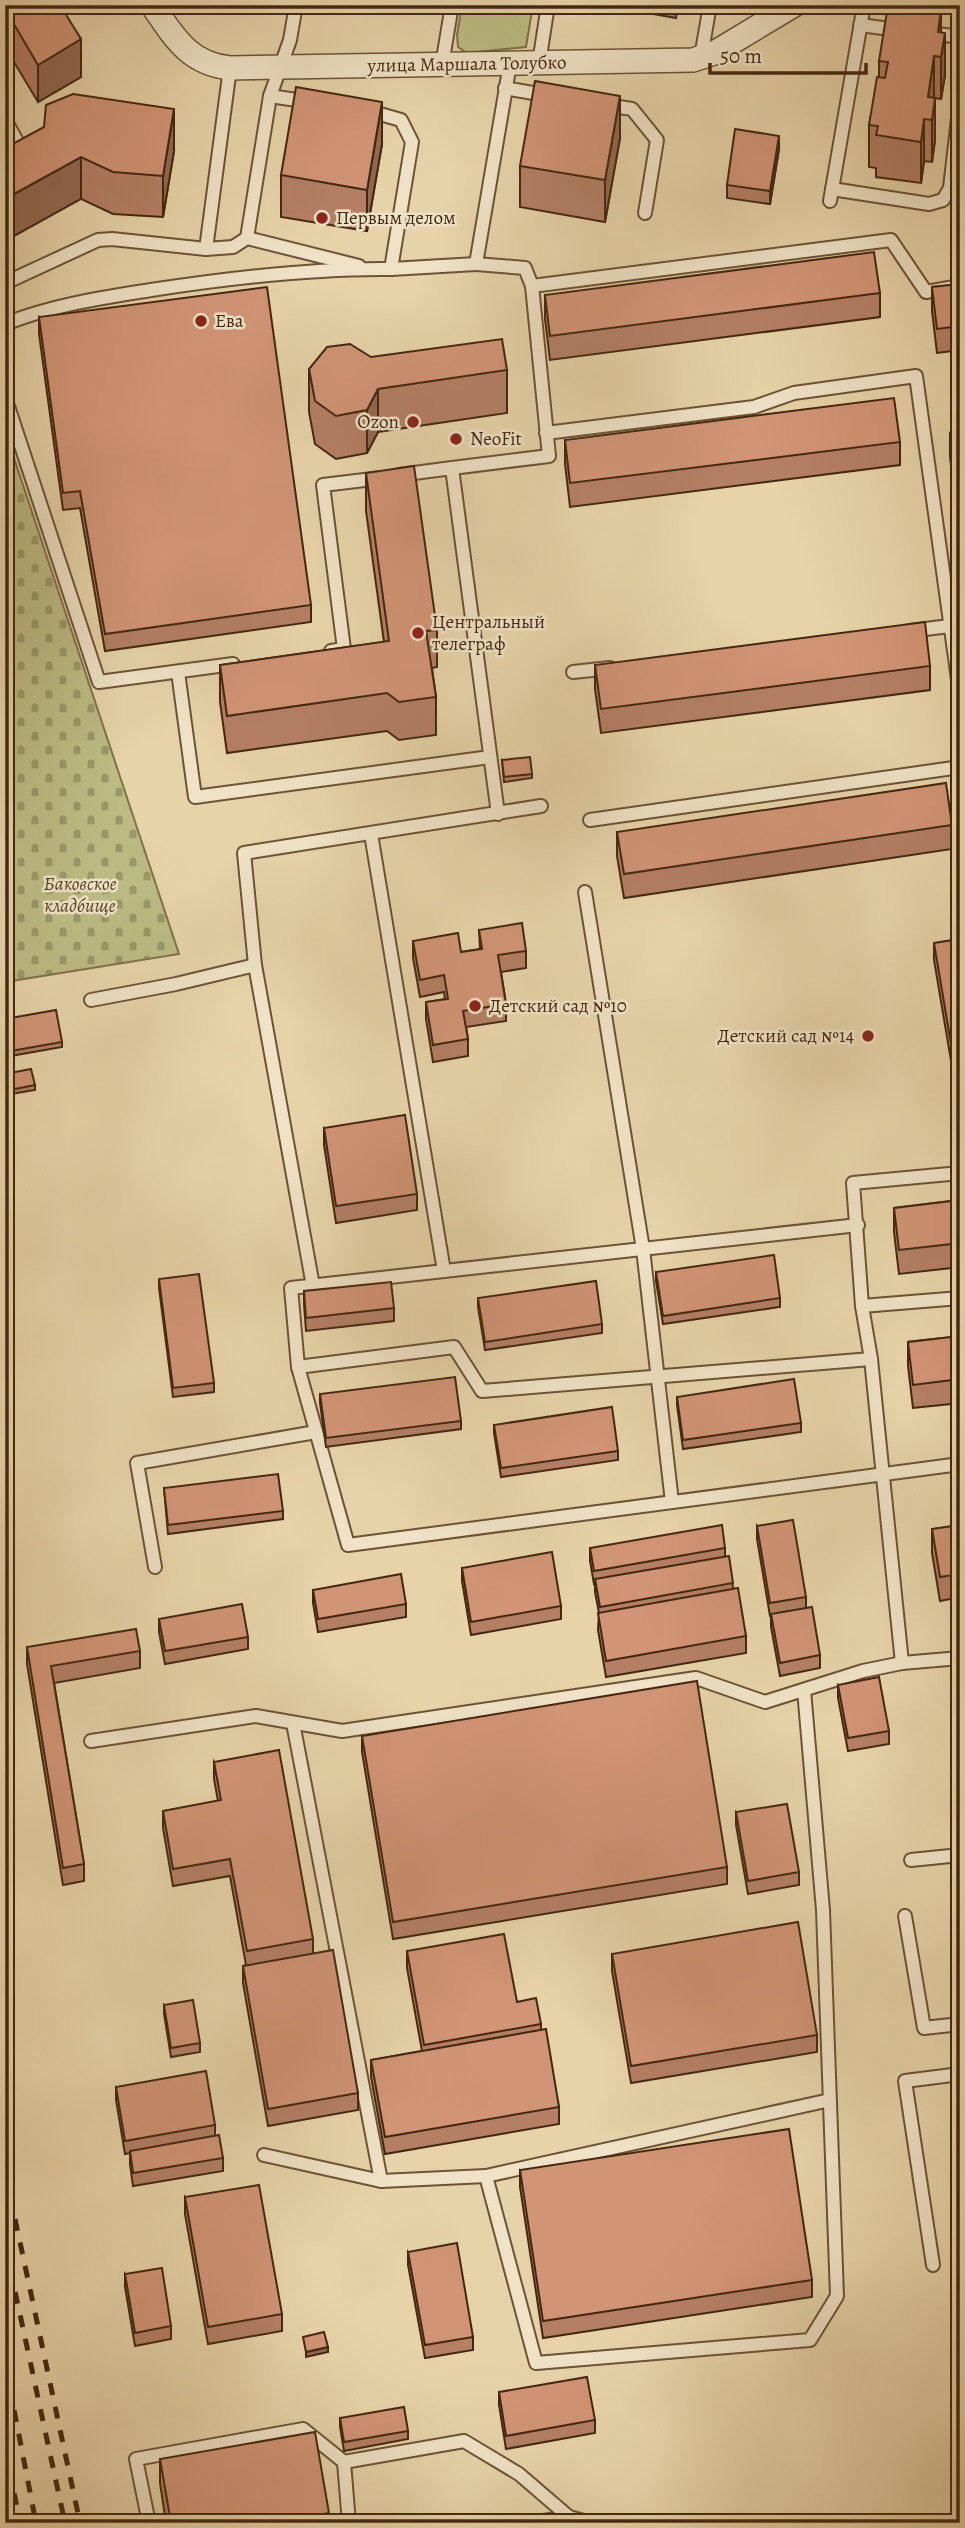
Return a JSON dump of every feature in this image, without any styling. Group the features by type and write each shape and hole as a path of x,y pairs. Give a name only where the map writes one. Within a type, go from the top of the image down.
{"street":[{"name":"улица Маршала Толубко","path":"152,5 188,52 202,62 230,68 671,62 714,53 794,5"}],"lane":[{"path":"5,283 97,240 112,239 206,249 233,247 247,237 270,96 290,40 296,5"},
{"path":"442,65 452,5"},
{"path":"538,63 548,5"},
{"path":"701,57 710,5"},
{"path":"864,5 831,195 929,204 943,200 950,188 960,101"},
{"path":"860,25 960,37"},
{"path":"477,264 510,64"},
{"path":"206,249 230,68"},
{"path":"505,88 569,99"},
{"path":"270,96 321,103"},
{"path":"594,103 632,110 657,140 645,214"},
{"path":"347,107 373,111 401,120 412,142 391,269"},
{"path":"5,120 19,145 5,154"},
{"path":"247,237 370,269"},
{"path":"532,286 891,240 926,292 960,286"},
{"path":"5,324 34,312 73,302 218,280 477,264 525,268 532,286 549,456 323,485 344,649 317,653"},
{"path":"546,433 754,407 794,393 916,376 960,694"},
{"path":"5,397 99,682 247,662"},
{"path":"452,468 498,814"},
{"path":"897,633 950,626"},
{"path":"573,672 627,666"},
{"path":"178,671 195,797 490,757"},
{"path":"590,820 960,767"},
{"path":"313,1286 255,965 244,853 541,806"},
{"path":"371,834 444,1271"},
{"path":"585,891 643,1249 673,1502"},
{"path":"91,1000 176,985 255,965"},
{"path":"902,1663 871,1359 862,1306 853,1183 960,1173"},
{"path":"858,1225 291,1288 298,1367 348,1545 960,1464"},
{"path":"862,1306 960,1298"},
{"path":"298,1367 454,1347 482,1391 871,1359"},
{"path":"155,1567 137,1464 316,1432"},
{"path":"91,1741 256,1716 342,1731 696,1678 765,1702 863,1671 902,1663 960,1658"},
{"path":"486,2176 536,2363 810,2340 836,2296 823,1910 804,1690"},
{"path":"293,1723 381,2181"},
{"path":"911,1860 960,1855"},
{"path":"905,1916 925,2028 960,2024"},
{"path":"933,2265 905,2081 960,2074"},
{"path":"264,2155 381,2181 486,2176 830,2100"},
{"path":"149,2523 136,2459 303,2429 344,2462 349,2523"},
{"path":"344,2462 464,2441 519,2474 569,2517"},
{"path":"530,2523 569,2517 591,2523"}],"green space":[{"path":"462,5 533,5 526,47 467,53 458,47 457,35"},
{"name":"Баковское кладбище","path":"5,431 179,954 5,982"}],"building":[{"path":"5,5 60,5 81,39 38,65"},
{"path":"896,5 941,10 938,32 945,33 941,57 934,56 928,97 935,98 932,120 924,119 921,142 876,135 878,126 869,125 877,77 885,78 888,62 879,61 887,11 895,12"},
{"path":"535,81 620,96 605,180 520,166"},
{"path":"296,87 382,102 367,190 281,175"},
{"path":"73,94 174,109 163,176 113,172 81,157 5,199 5,148 44,127 46,105"},
{"path":"735,129 779,136 770,191 727,185"},
{"path":"874,252 880,293 550,336 545,295"},
{"path":"960,284 960,326 937,329 932,287"},
{"path":"267,287 311,605 105,634 80,491 63,493 39,317"},
{"path":"502,339 507,370 378,389 367,410 336,416 315,401 309,369 327,347 350,344 371,357"},
{"path":"894,398 900,442 570,483 565,440"},
{"path":"960,432 960,474 955,474 950,433"},
{"path":"414,466 437,630 426,631 436,697 399,702 387,693 227,716 220,665 389,641 366,473"},
{"path":"925,622 930,666 601,709 595,665"},
{"path":"530,757 532,774 504,777 502,760"},
{"path":"946,783 952,825 624,874 617,832"},
{"name":"Детский сад №10","path":"522,923 526,951 498,955 506,1004 463,1011 468,1039 433,1045 426,1002 448,999 444,975 420,980 413,941 458,933 461,952 482,949 479,930"},
{"path":"960,939 960,1097 934,943"},
{"path":"56,1010 62,1042 5,1052 5,1019"},
{"path":"31,1069 35,1085 5,1091 5,1074"},
{"path":"405,1115 417,1194 336,1206 324,1128"},
{"path":"960,1200 960,1243 899,1250 894,1208"},
{"path":"774,1255 780,1298 663,1316 656,1272"},
{"path":"199,1274 214,1383 173,1388 159,1279"},
{"path":"596,1281 602,1324 485,1342 478,1298"},
{"path":"391,1282 394,1308 306,1318 304,1291"},
{"path":"960,1336 960,1379 913,1385 908,1342"},
{"path":"455,1377 461,1421 326,1438 320,1394"},
{"path":"794,1379 801,1423 683,1440 677,1397"},
{"path":"612,1407 618,1451 501,1468 494,1425"},
{"path":"278,1474 283,1511 168,1525 164,1488"},
{"path":"793,1520 806,1597 770,1603 757,1526"},
{"path":"722,1525 725,1548 594,1571 590,1548"},
{"path":"960,1525 960,1574 940,1577 932,1529"},
{"path":"552,1552 561,1606 471,1622 462,1568"},
{"path":"729,1556 733,1583 600,1607 595,1579"},
{"path":"401,1574 406,1604 318,1619 313,1590"},
{"path":"738,1588 746,1636 606,1661 598,1613"},
{"path":"242,1604 248,1637 165,1651 159,1619"},
{"path":"812,1607 820,1655 780,1663 771,1614"},
{"path":"136,1629 140,1651 51,1666 84,1864 63,1868 27,1647"},
{"path":"879,1677 889,1731 848,1738 838,1685"},
{"path":"697,1681 727,1867 393,1922 362,1736"},
{"path":"279,1750 313,1939 247,1951 230,1859 173,1869 163,1811 221,1800 214,1762"},
{"path":"787,1804 799,1872 748,1881 736,1812"},
{"path":"798,1922 817,2035 631,2066 612,1954"},
{"path":"504,1934 517,2002 536,1998 541,2024 424,2045 407,1951"},
{"path":"333,1950 358,2093 268,2109 243,1966"},
{"path":"193,2000 200,2043 171,2048 164,2005"},
{"path":"546,2029 559,2107 385,2137 371,2060"},
{"path":"206,2071 215,2125 125,2141 116,2087"},
{"path":"789,2129 812,2280 543,2321 520,2170"},
{"path":"219,2135 223,2158 133,2173 130,2151"},
{"path":"259,2185 282,2314 208,2327 185,2197"},
{"path":"457,2243 473,2337 425,2345 408,2252"},
{"path":"162,2268 171,2326 135,2333 125,2274"},
{"path":"324,2332 328,2347 306,2352 303,2337"},
{"path":"587,2377 595,2420 506,2436 499,2392"},
{"path":"404,2407 408,2431 344,2442 340,2418"},
{"path":"315,2432 329,2513 275,2523 171,2523 160,2459"}],"railway":[{"path":"5,2172 80,2523"},
{"path":"5,2245 65,2523"},
{"path":"5,2363 36,2523"},
{"path":"5,2446 20,2523"}],"place":[{"name":"Первым делом","path":"322,218"},
{"name":"Ева","path":"201,321"},
{"name":"Ozon","path":"413,422"},
{"name":"NeoFit","path":"456,439"},
{"name":"Центральный телеграф","path":"418,633"},
{"name":"Детский сад №10","path":"475,1006"},
{"name":"Детский сад №14","path":"868,1036"}]}
